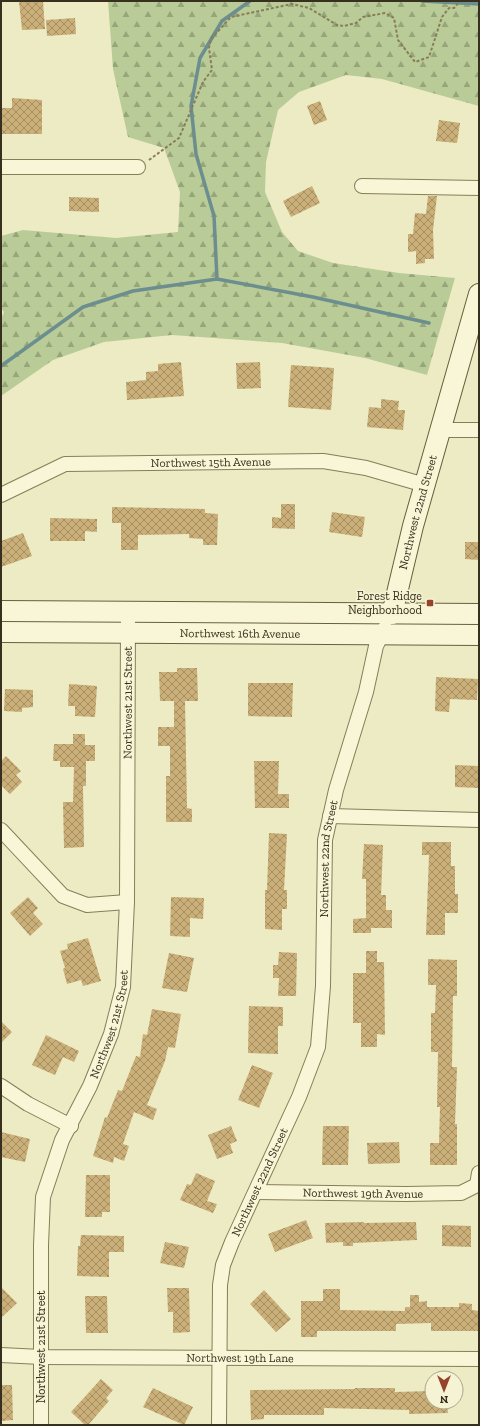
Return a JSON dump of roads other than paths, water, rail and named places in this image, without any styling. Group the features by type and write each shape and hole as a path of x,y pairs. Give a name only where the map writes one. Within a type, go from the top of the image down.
{"main road":[{"name":"Northwest 22nd Street","path":"392,614 413,526 479,294"},
{"name":"Northwest 16th Avenue","path":"1,611 479,614"},
{"name":"Northwest 16th Avenue","path":"1,632 479,635"}],"street":[{"path":"1,167 138,167"},
{"path":"362,186 479,188"},
{"path":"440,430 479,430"},
{"name":"Northwest 15th Avenue","path":"1,496 65,464 323,462 366,468 425,485"},
{"name":"Northwest 21st Street","path":"41,1425 40,1245 43,1198 62,1140 71,1126 111,1034 123,987 127,902 128,612"},
{"name":"Northwest 22nd Street","path":"219,1425 220,1299 223,1265 232,1242 299,1097 318,1047 324,986 325,840 330,816 366,692 376,646 392,614"},
{"path":"330,816 479,820"},
{"path":"1,830 63,896 87,905 127,902"},
{"path":"1,1086 28,1104 71,1126"},
{"name":"Northwest 19th Avenue","path":"256,1192 414,1194 460,1193 478,1185 479,1173"},
{"name":"Northwest 19th Lane","path":"1,1355 41,1357 479,1359"}],"waterway":[{"path":"1,366 83,307 133,291 217,279 214,216 196,154 191,106 200,58 222,21 250,1"},
{"path":"422,1 479,4"},
{"path":"217,279 313,297 429,323"}],"place":[{"name":"Forest Ridge Neighborhood","path":"430,603"}]}
